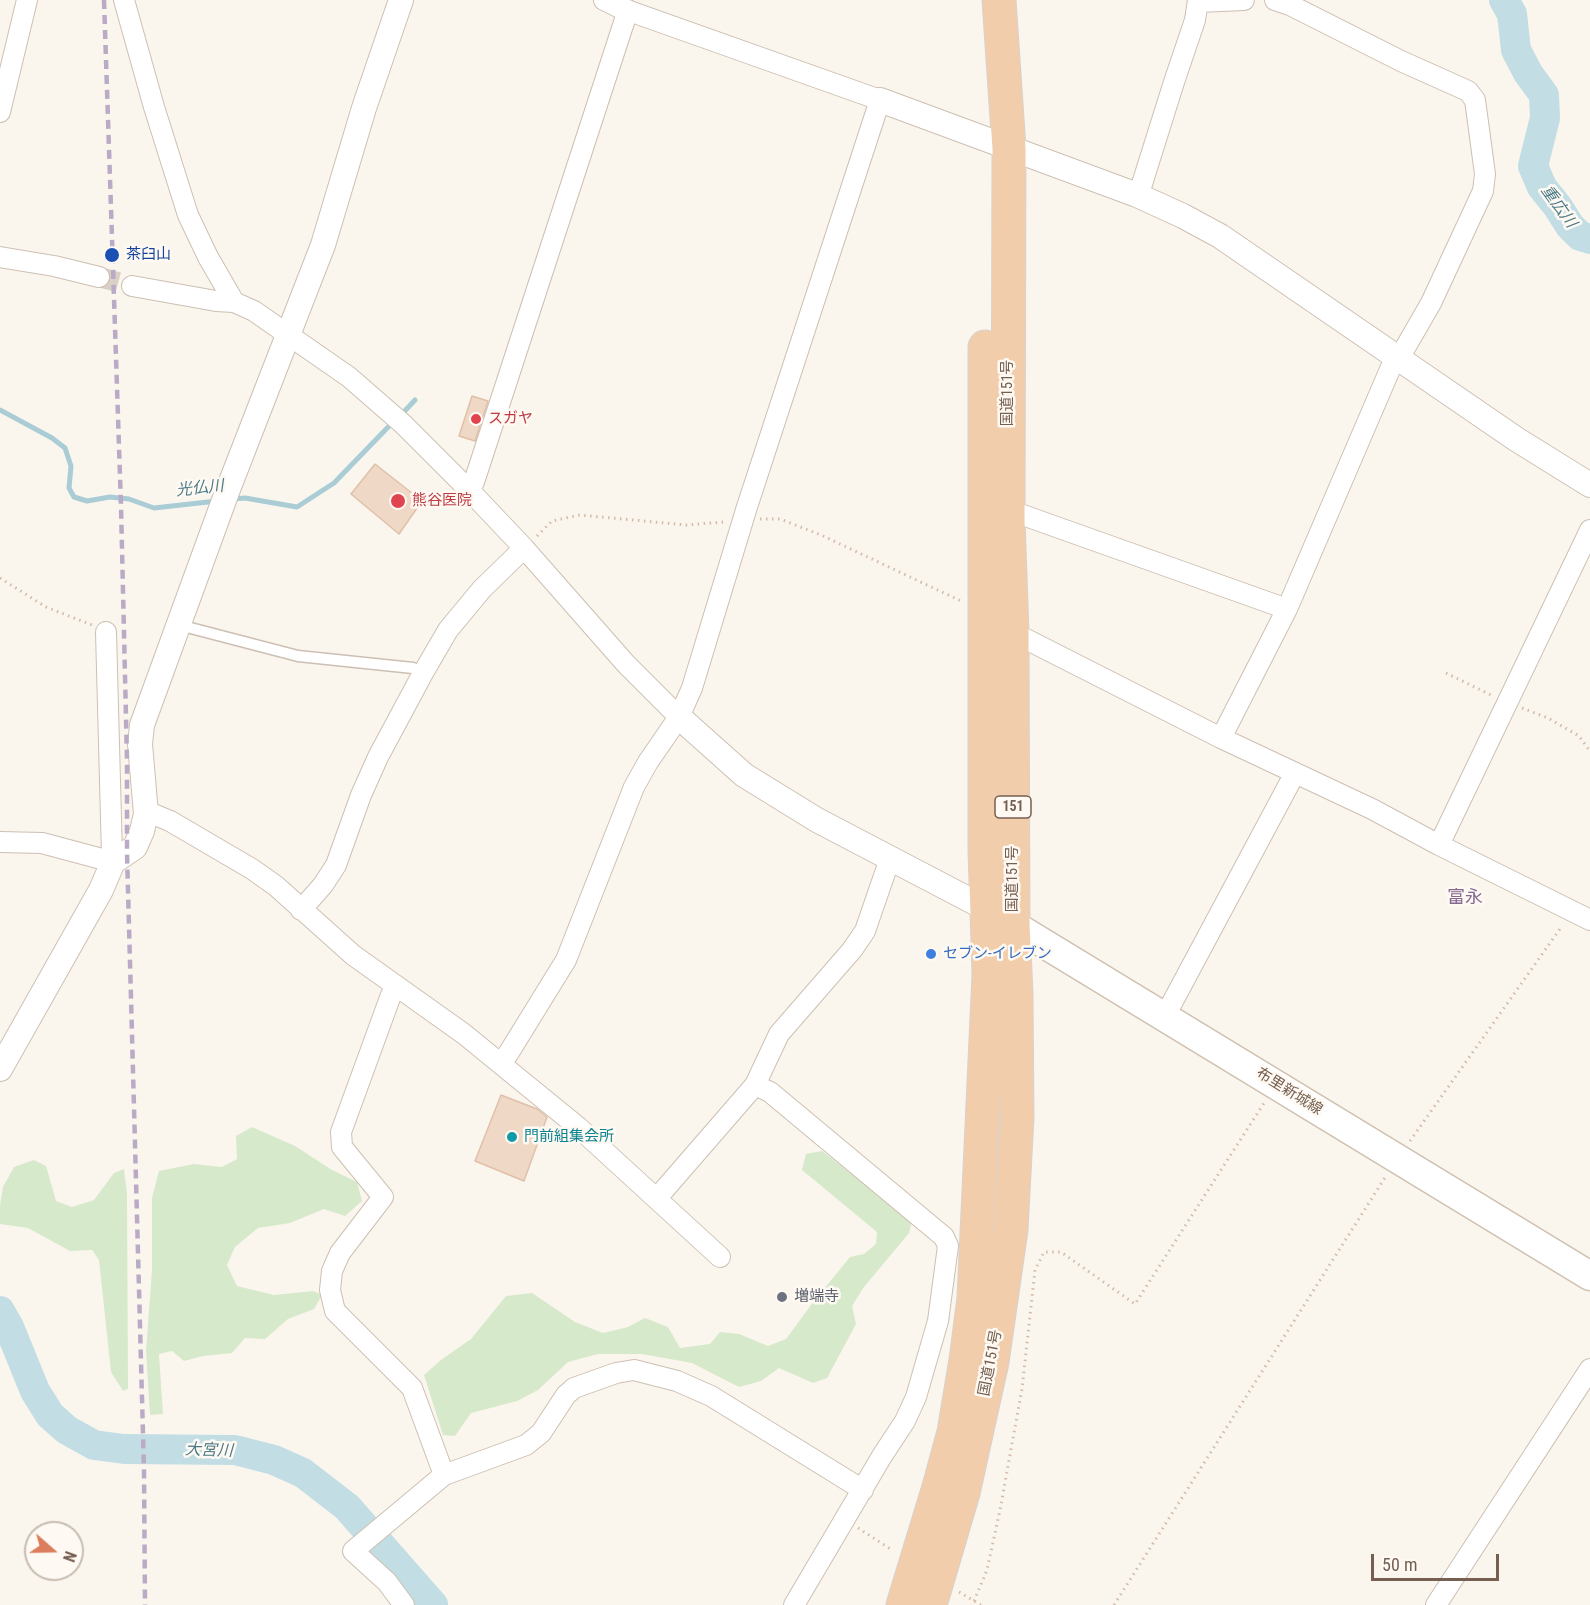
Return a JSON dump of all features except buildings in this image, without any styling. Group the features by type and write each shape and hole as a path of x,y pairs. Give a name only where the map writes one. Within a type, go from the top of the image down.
{"highway":[{"name":"国道151号","path":"903,1605 954,1432 966,1360 974,1298 989,974 1000,916 1012,632 992,0"},
{"name":"国道151号","path":"930,1605 963,1493 992,1362 1008,1253 1017,1117 1016,994 1000,916 984,545 998,144 999,0"}],"main road":[{"name":"布里新城線","path":"1000,916 1590,1276"}],"street":[{"path":"0,112 27,0"},
{"path":"124,0 188,216 234,303"},
{"path":"0,842 42,843 113,862 135,847 146,814 140,744 142,725 225,498 323,245 364,108 401,0"},
{"path":"604,0 1137,195 1183,216 1220,236 1516,439 1590,485"},
{"path":"1137,195 1195,20 1198,1 1244,0"},
{"path":"1221,738 1287,609 1391,367 1405,348 1431,303 1483,191 1485,174 1475,100 1468,91 1401,61 1290,5 1275,0"},
{"path":"469,490 478,471 628,10"},
{"path":"500,1063 508,1054 566,960 634,787 679,717 692,688 746,510 880,100"},
{"path":"0,257 54,266 99,277"},
{"path":"132,286 234,303 254,311 349,377 399,420 469,490 524,548 626,664 679,717 744,775 817,820 1000,916"},
{"path":"1008,519 1020,514 1287,609"},
{"path":"1439,845 1590,530"},
{"path":"302,910 336,865 361,795 378,757 448,630 482,589 524,548"},
{"path":"0,1069 101,890 113,862 106,632"},
{"path":"1012,632 1221,738 1372,809 1590,920"},
{"path":"1165,1016 1295,773"},
{"path":"146,814 153,814 170,822 252,868 276,886 353,955 464,1034 578,1127 720,1257"},
{"path":"657,1198 755,1085 779,1034 852,950 865,931 886,870 894,860"},
{"path":"396,986 341,1132 342,1147 383,1197 340,1253 332,1271 330,1290 335,1311 412,1388 444,1475"},
{"path":"755,1085 770,1092 944,1237 948,1246 939,1321 906,1421 882,1456 794,1605"},
{"path":"404,1605 387,1582 353,1551 444,1475 526,1445 540,1433 566,1395 574,1388 616,1373 634,1370 677,1381 711,1396 863,1490"},
{"path":"1436,1605 1590,1370"}],"lane":[{"path":"179,625 298,656 413,668 423,673"}],"path":[{"path":"0,578 46,607 106,632"},
{"path":"1114,1605 1397,1160 1562,926 1570,911"},
{"path":"974,1601 987,1570 1000,1510 1023,1389 1035,1269 1044,1252 1061,1252 1135,1304 1276,1084"},
{"path":"846,1520 892,1550"},
{"path":"959,1592 981,1605"}],"green space":[{"path":"252,1127 295,1146 332,1170 357,1182 362,1201 345,1216 324,1209 290,1223 258,1228 235,1247 227,1265 237,1286 274,1295 313,1291 322,1295 314,1309 288,1319 265,1339 245,1338 232,1353 203,1356 184,1361 172,1351 159,1354 163,1414 150,1415 146,1351 152,1270 152,1198 159,1171 194,1164 222,1167 237,1159 236,1136"},
{"path":"822,1151 912,1221 909,1233 864,1287 852,1306 856,1324 827,1378 813,1383 779,1368 761,1381 739,1387 692,1363 642,1354 598,1354 568,1362 538,1390 517,1401 471,1413 455,1436 443,1435 424,1375 471,1339 506,1296 532,1293 575,1322 603,1333 628,1327 645,1318 668,1327 680,1348 710,1344 720,1332 739,1334 768,1346 786,1339 850,1257 864,1254 876,1244 877,1232 802,1170 806,1154"},
{"path":"34,1160 46,1166 56,1201 72,1207 94,1200 114,1173 124,1169 127,1194 128,1389 123,1391 111,1372 99,1260 92,1250 70,1251 28,1228 0,1224 3,1187 14,1167"}],"waterway":[{"name":"重広川","path":"1504,0 1512,14 1516,50 1528,73 1544,95 1545,118 1533,166 1542,187 1570,226 1580,236 1590,239"},
{"name":"光仏川","path":"400,416 415,400"},
{"name":"光仏川","path":"0,410 52,438 65,448 71,466 69,488 74,497 87,501 110,497 129,499 154,508 217,501"},
{"name":"光仏川","path":"232,499 245,498 297,507 334,483 393,422"},
{"name":"大宮川","path":"0,1311 9,1327 35,1391 50,1415 67,1430 94,1445 124,1449 235,1450 274,1460 303,1473 347,1507 433,1605"}],"tunnel":[{"path":"99,277 132,286"}],"railway":[{"path":"104,0 121,506 127,853 144,1471 145,1605"}],"place":[{"name":"茶臼山","path":"112,255"},
{"name":"スガヤ","path":"476,419"},
{"name":"熊谷医院","path":"398,501"},
{"name":"セブン-イレブン","path":"931,954"},
{"name":"門前組集会所","path":"512,1137"},
{"name":"増端寺","path":"782,1297"}],"district":[{"name":"富永","path":"1465,898"}]}
